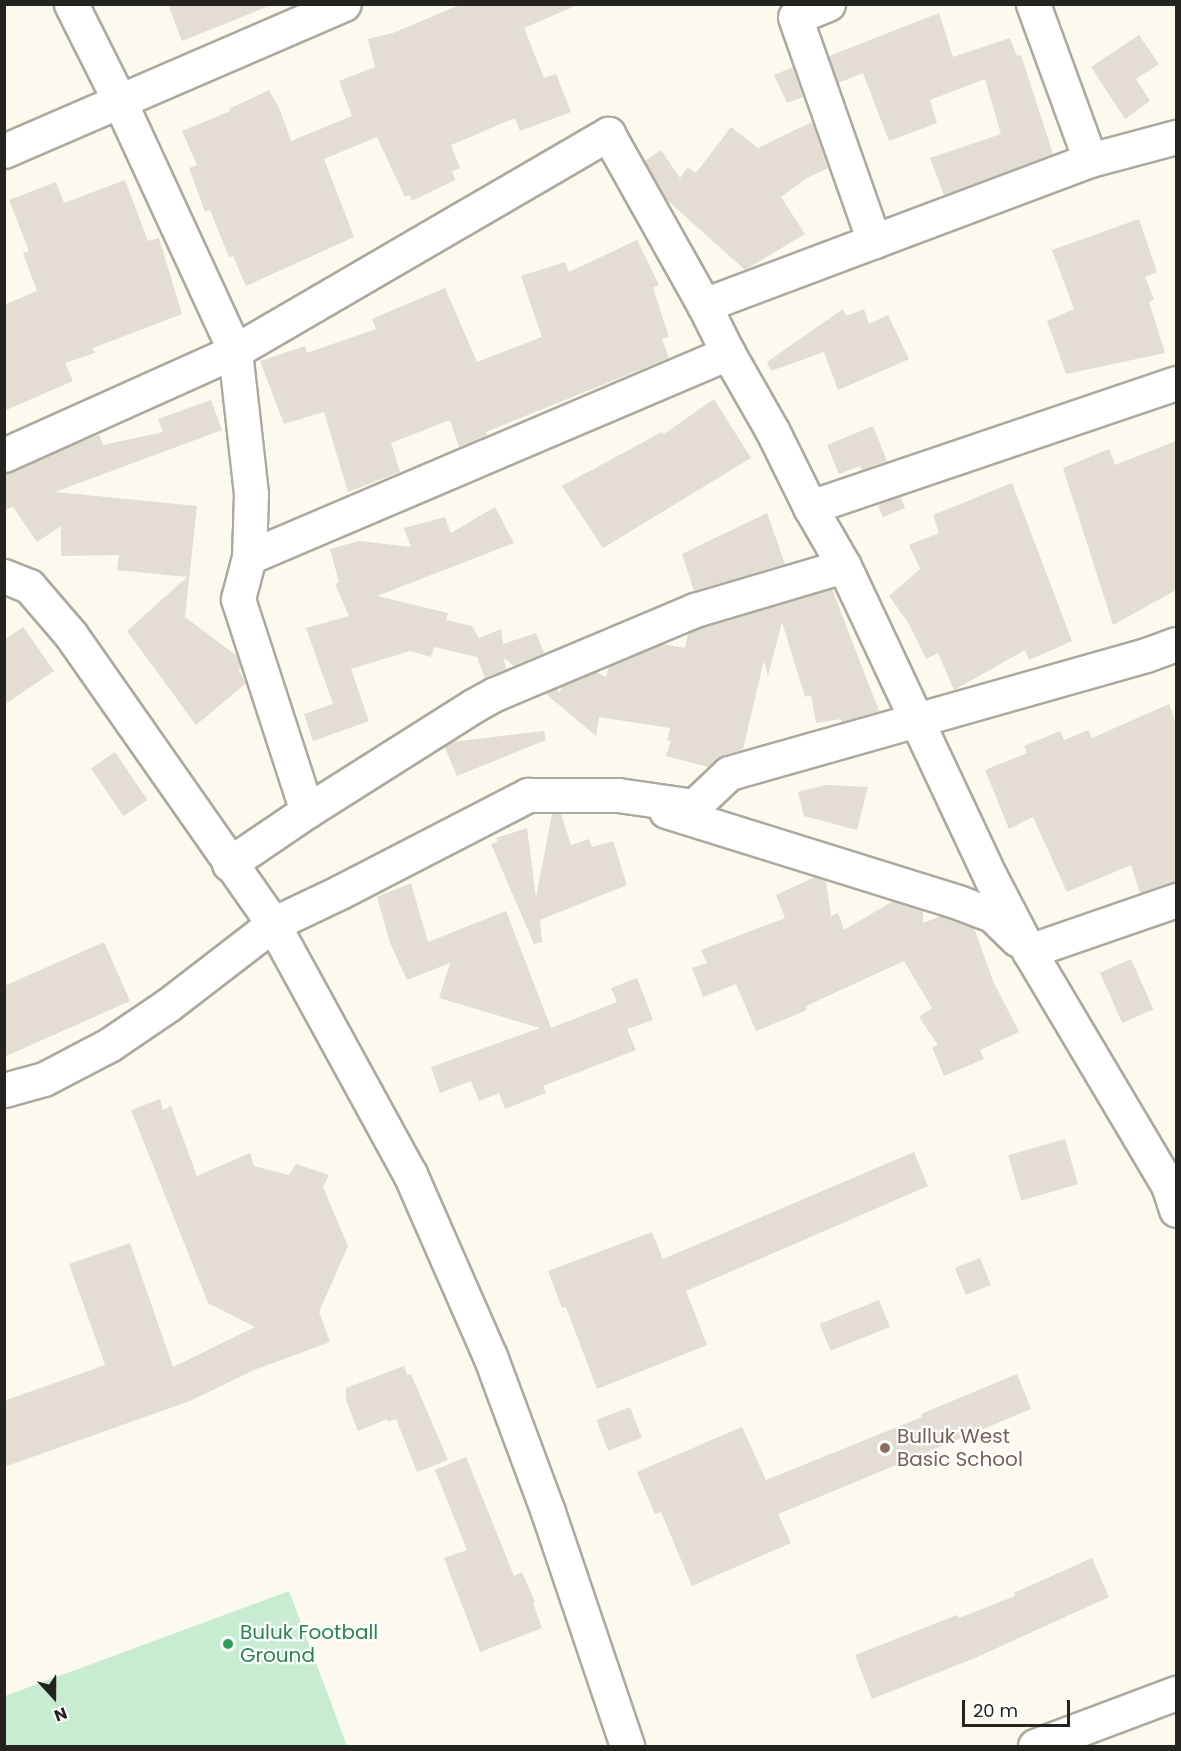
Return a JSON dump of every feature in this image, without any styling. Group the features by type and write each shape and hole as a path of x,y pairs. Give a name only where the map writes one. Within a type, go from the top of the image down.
{"street":[{"path":"71,4 119,100 235,351 251,494 249,557 238,599 307,811"},
{"path":"4,151 344,4"},
{"path":"828,4 795,17 874,241"},
{"path":"1033,4 1090,160"},
{"path":"4,455 235,351 608,134 704,305 728,353 772,430 810,507 844,566 992,880 1029,951 1174,1192"},
{"path":"704,305 1090,160 1176,137"},
{"path":"249,557 728,353"},
{"path":"810,507 1176,383"},
{"path":"229,864 307,811 495,694 695,610 844,566"},
{"path":"4,576 28,586 71,636 273,924 410,1174 490,1356 548,1512 627,1746"},
{"path":"4,1090 44,1079 108,1044 168,1005 273,924 528,795 618,795 694,806 729,773 1146,655 1176,644"},
{"path":"618,795 958,902 992,915 1029,951"},
{"path":"1029,951 1176,900"},
{"path":"1035,1746 1176,1693"}],"green space":[{"name":"Buluk Football Ground","path":"289,1591 347,1746 5,1746 5,1696"}],"building":[{"path":"168,4 269,4 269,6 182,41"},
{"path":"462,4 580,4 524,28 544,78 556,74 571,112 520,131 515,118 451,145 460,168 452,171 455,180 412,201 410,195 405,197 377,137 324,159 354,237 246,286 233,256 229,257 210,210 205,212 189,168 197,165 182,131 230,111 229,109 269,90 280,110 291,141 352,116 339,81 375,67 368,39 393,33"},
{"path":"939,13 953,57 1010,38 1017,56 1021,55 1053,154 944,195 930,158 1001,134 985,79 930,100 937,123 889,141 863,73 838,83 829,56"},
{"path":"1139,35 1159,64 1136,79 1150,101 1125,119 1091,67"},
{"path":"793,67 803,97 787,103 774,75"},
{"path":"812,122 828,168 805,179 781,197 805,234 745,270 667,200 645,161 661,150 680,178 688,167 696,173 731,127 758,148"},
{"path":"125,180 148,241 159,238 182,314 93,348 95,353 65,363 73,381 4,411 4,305 37,291 23,253 29,251 9,200 56,182 64,203"},
{"path":"1139,219 1157,272 1145,277 1154,299 1149,302 1165,353 1066,374 1047,321 1074,309 1052,250"},
{"path":"637,240 659,285 653,288 669,337 662,339 669,358 486,432 487,435 459,447 450,420 391,443 400,472 348,492 324,412 284,424 260,361 305,346 307,353 376,329 372,319 445,288 477,362 542,337 521,276 565,262 569,272"},
{"path":"843,309 846,316 864,309 869,324 888,315 909,359 838,390 824,352 771,371 767,362"},
{"path":"714,399 751,458 603,548 562,486 662,432 664,434"},
{"path":"211,400 222,430 55,492 197,506 185,617 237,656 241,668 238,669 246,683 196,725 127,631 187,577 117,570 119,555 61,556 61,526 37,542 13,507 4,510 4,473 99,435 103,445 163,432 158,419"},
{"path":"873,426 887,461 862,470 860,466 839,474 827,445"},
{"path":"1176,441 1176,590 1113,625 1063,468 1109,449 1115,465"},
{"path":"1012,483 1072,641 1029,660 1025,650 954,690 938,653 926,659 909,624 889,596 920,569 909,545 939,533 933,515"},
{"path":"900,496 905,508 883,517 878,505"},
{"path":"495,507 514,543 377,596 448,613 446,620 472,626 479,638 501,629 503,644 536,633 544,653 514,666 504,658 506,669 485,678 477,657 434,647 431,657 410,651 351,669 369,721 313,741 304,714 333,704 306,628 349,616 335,584 339,582 330,549 359,541 411,547 404,528 445,517 451,533"},
{"path":"767,513 785,564 694,591 682,554"},
{"path":"832,589 879,711 842,722 841,719 816,723 811,695 805,697 782,622 768,676 764,660 743,749 723,755 708,767 666,756 671,741 667,740 670,728 599,717 596,736 545,693 557,688 559,693 563,686 596,672 606,677 609,667 663,644 685,648 688,633 701,628"},
{"path":"23,627 54,671 4,705 4,640"},
{"path":"1169,704 1176,723 1176,882 1140,893 1131,865 1067,892 1033,817 1009,829 985,770 1027,753 1024,746 1060,731 1064,740 1088,730 1092,738"},
{"path":"544,731 546,740 457,776 444,746 451,742"},
{"path":"115,752 147,800 123,816 91,768"},
{"path":"826,785 868,787 857,830 804,816 798,792"},
{"path":"552,814 561,814 571,845 589,839 592,847 613,841 627,885 540,920 542,942 534,944 491,844 498,842 496,838 527,828 536,897"},
{"path":"815,877 826,881 831,916 838,913 844,930 893,901 923,911 923,923 941,916 974,928 993,981 1019,1032 980,1050 984,1059 944,1076 932,1047 938,1045 919,1017 932,1008 904,961 806,1006 807,1010 756,1031 736,984 703,997 692,968 707,963 701,950 785,918 776,895"},
{"path":"411,883 428,942 506,911 551,1028 617,1002 611,988 637,978 653,1020 627,1029 636,1050 543,1086 546,1093 505,1109 499,1093 479,1101 471,1081 440,1093 431,1067 540,1028 439,998 450,963 407,980 390,943 377,897"},
{"path":"104,942 130,1001 4,1057 4,986"},
{"path":"1131,959 1153,1009 1122,1023 1100,973"},
{"path":"160,1099 163,1110 171,1106 197,1176 250,1153 254,1166 289,1175 296,1164 329,1175 323,1187 348,1246 319,1312 330,1342 254,1370 190,1401 4,1467 4,1401 105,1365 69,1264 130,1243 173,1367 255,1327 208,1303 131,1110"},
{"path":"1065,1139 1078,1184 1021,1200 1008,1155"},
{"path":"914,1152 928,1186 686,1291 707,1345 597,1389 566,1307 562,1308 548,1271 652,1232 663,1259"},
{"path":"980,1258 991,1285 966,1295 955,1268"},
{"path":"879,1300 890,1327 831,1351 820,1324"},
{"path":"404,1366 407,1375 411,1374 448,1460 417,1472 396,1419 388,1422 387,1419 358,1431 346,1400 346,1388"},
{"path":"1017,1374 1031,1409 778,1514 791,1543 692,1586 661,1512 655,1514 637,1472 742,1427 766,1480 922,1417 921,1414"},
{"path":"630,1407 642,1438 608,1451 596,1420"},
{"path":"466,1457 514,1576 522,1572 535,1602 533,1603 542,1628 480,1652 444,1558 467,1550 435,1470"},
{"path":"1092,1558 1109,1597 975,1658 872,1699 855,1655 957,1615 959,1618 1015,1596 1014,1593"}],"place":[{"name":"Bulluk West Basic School","path":"885,1448"},
{"name":"Buluk Football Ground","path":"228,1644"}]}
